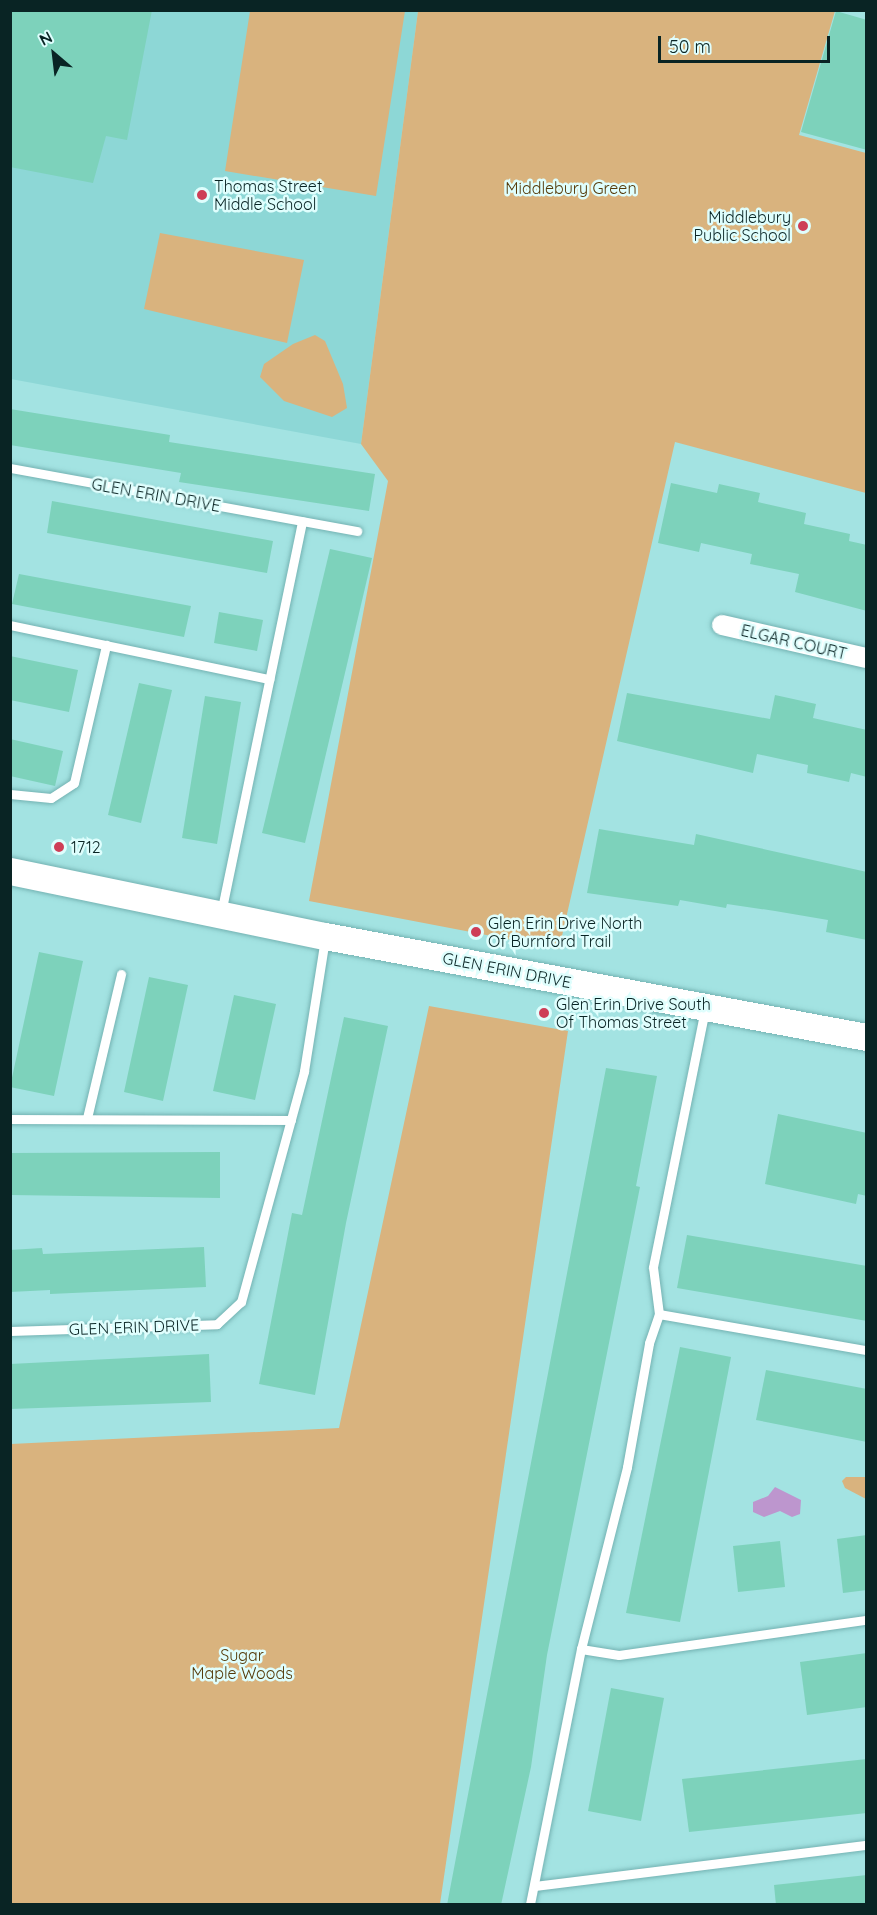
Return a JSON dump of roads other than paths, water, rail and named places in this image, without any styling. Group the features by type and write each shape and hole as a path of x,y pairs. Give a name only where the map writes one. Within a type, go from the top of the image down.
{"street":[{"name":"ELGAR COURT","path":"723,625 867,658"},
{"name":"GLEN ERIN DRIVE","path":"10,871 325,936 867,1037"}],"lane":[{"name":"GLEN ERIN DRIVE","path":"10,468 357,531"},
{"path":"221,913 303,521"},
{"path":"10,625 269,679"},
{"path":"10,794 51,798 74,783 106,645"},
{"name":"GLEN ERIN DRIVE","path":"10,1331 217,1324 230,1316 241,1302 246,1287 304,1071 325,936"},
{"path":"87,1118 121,974"},
{"path":"531,1905 581,1649 627,1467 649,1343 659,1314 653,1267 706,1008"},
{"path":"10,1119 291,1120"},
{"path":"659,1314 867,1350"},
{"path":"581,1649 619,1655 867,1620"},
{"path":"536,1886 867,1845"}],"place":[{"name":"Thomas Street Middle School","path":"202,195"},
{"name":"Middlebury Public School","path":"803,226"},
{"name":"1712","path":"59,847"},
{"name":"Glen Erin Drive North Of Burnford Trail","path":"476,932"},
{"name":"Glen Erin Drive South Of Thomas Street","path":"544,1013"}],"park label":[{"name":"Middlebury Green","path":"571,188"},
{"name":"Sugar Maple Woods","path":"242,1664"}]}
